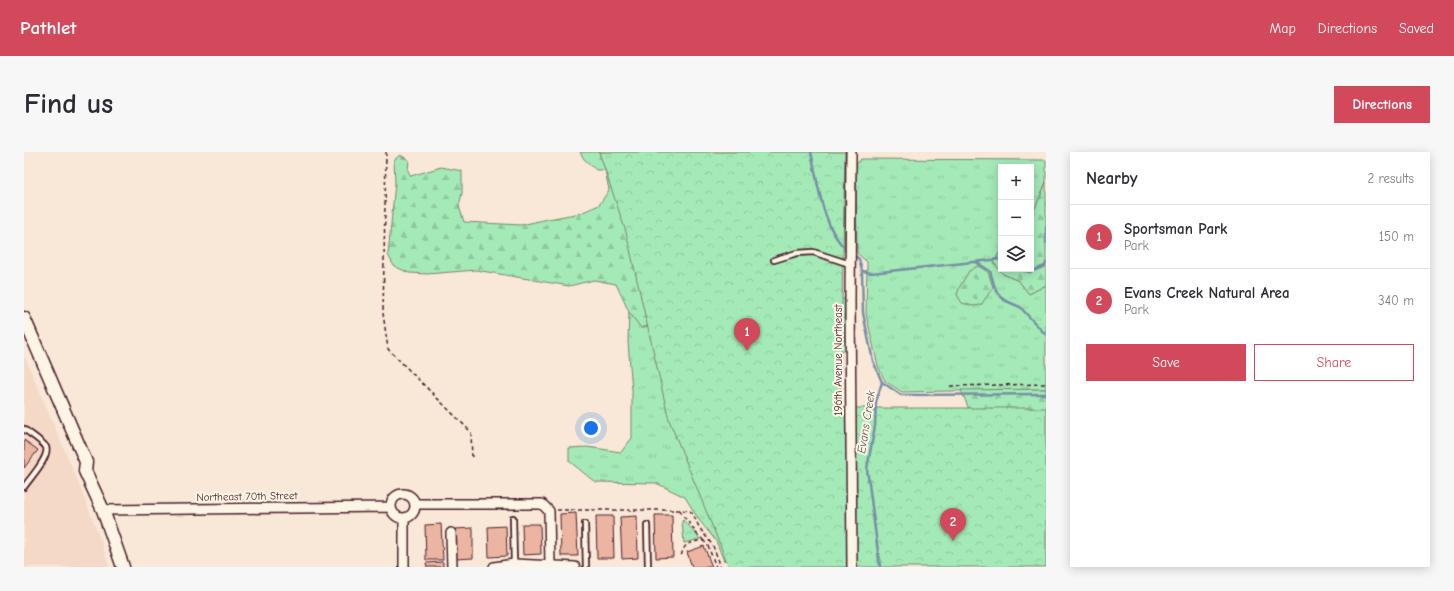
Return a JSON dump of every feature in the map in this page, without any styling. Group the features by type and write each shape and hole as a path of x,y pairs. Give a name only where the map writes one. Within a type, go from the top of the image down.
{"street":[{"name":"196th Avenue Northeast","path":"851,152 850,262 852,567"},
{"path":"24,318 86,462 85,471 103,510 123,567"},
{"path":"24,337 80,468 85,471"},
{"path":"400,494 410,495 416,504 413,514 404,518 395,515 391,507 394,497 400,494"},
{"path":"416,504 542,504 551,510 550,565"},
{"name":"Northeast 70th Street","path":"103,510 391,507"},
{"path":"404,518 404,567"},
{"path":"451,532 452,567"},
{"path":"494,567 514,564 575,567"}],"lane":[{"path":"774,260 797,253 813,252 850,262"},
{"path":"24,429 45,446 47,452 45,458 24,487"},
{"path":"513,518 514,564"},
{"path":"585,524 586,567"},
{"path":"647,525 648,567"}],"path":[{"path":"386,152 383,313 388,349 471,432 472,459"},
{"path":"950,386 1046,384"},
{"path":"551,510 690,511 693,514 698,527 714,546 721,567"},
{"path":"680,510 686,521 708,546 716,567"},
{"path":"681,556 682,548 687,544 703,540"}],"shaded area":[{"path":"24,355 77,479 102,543 109,567 24,567"}],"green space":[{"path":"580,152 845,152 845,251 832,244 821,297 845,299 845,340 812,341 653,324 641,328 629,312 616,284 594,280 569,286 476,270 427,274 409,273 394,266 388,255 395,183 394,160 400,155 409,160 408,171 411,176 441,167 462,171 462,193 459,206 464,222 521,225 581,213 599,205 609,190 605,170 596,170 584,159"},
{"path":"599,152 845,152 840,408 1046,408 1046,567 729,567 669,420 626,232"},
{"path":"861,159 1046,160 1046,182 1034,211 1034,164 998,164 998,255 994,263 998,268 998,272 1001,272 1019,281 1029,294 1046,285 1046,389 902,392 885,381 878,366 866,314 867,262 857,253 856,165"},
{"path":"1046,182 1046,285 1029,294 1019,281 1001,272 1034,272 1034,211"},
{"path":"998,255 998,268 994,263"},
{"path":"978,266 988,272 993,287 981,305 973,306 962,303 957,295 959,288 969,271"},
{"path":"629,312 642,328 653,324 812,341 845,340 846,351 818,351 724,561 716,541 699,520 685,497 656,483 595,482 569,461 569,448 587,447 621,452 632,438 632,390 628,342"},
{"path":"1046,389 1046,566 983,443 961,390"},
{"path":"683,520 688,525 700,539 684,543"}],"building":[{"path":"24,440 38,450 24,468"},
{"path":"576,513 578,556 561,556 560,514"},
{"path":"655,515 672,515 673,557 656,558"},
{"path":"596,516 613,516 614,558 597,558"},
{"path":"637,516 638,558 622,559 620,517"},
{"path":"441,524 443,560 426,560 425,525"},
{"path":"522,524 540,524 541,554 523,555"},
{"path":"506,526 507,556 489,557 488,527"},
{"path":"473,528 473,558 456,559 455,529"},
{"path":"704,546 712,567 692,567 687,552"},
{"path":"443,562 443,567 427,567 426,563"}],"waterway":[{"name":"Evans Creek","path":"811,152 826,218 839,241 847,250"},
{"path":"1046,227 1046,243"},
{"name":"Evans Creek","path":"853,254 859,259 862,271 863,313 873,361 882,382 876,402 875,426 867,469 880,567"},
{"path":"863,271 871,273 998,259"},
{"path":"976,262 990,271 996,291 1004,300 1020,307 1046,335"},
{"path":"1034,270 1045,266 1046,263"},
{"path":"882,382 901,395 1046,394"}],"place":[{"name":"Sportsman Park","path":"747,351"},
{"name":"Evans Creek Natural Area","path":"953,541"}]}
